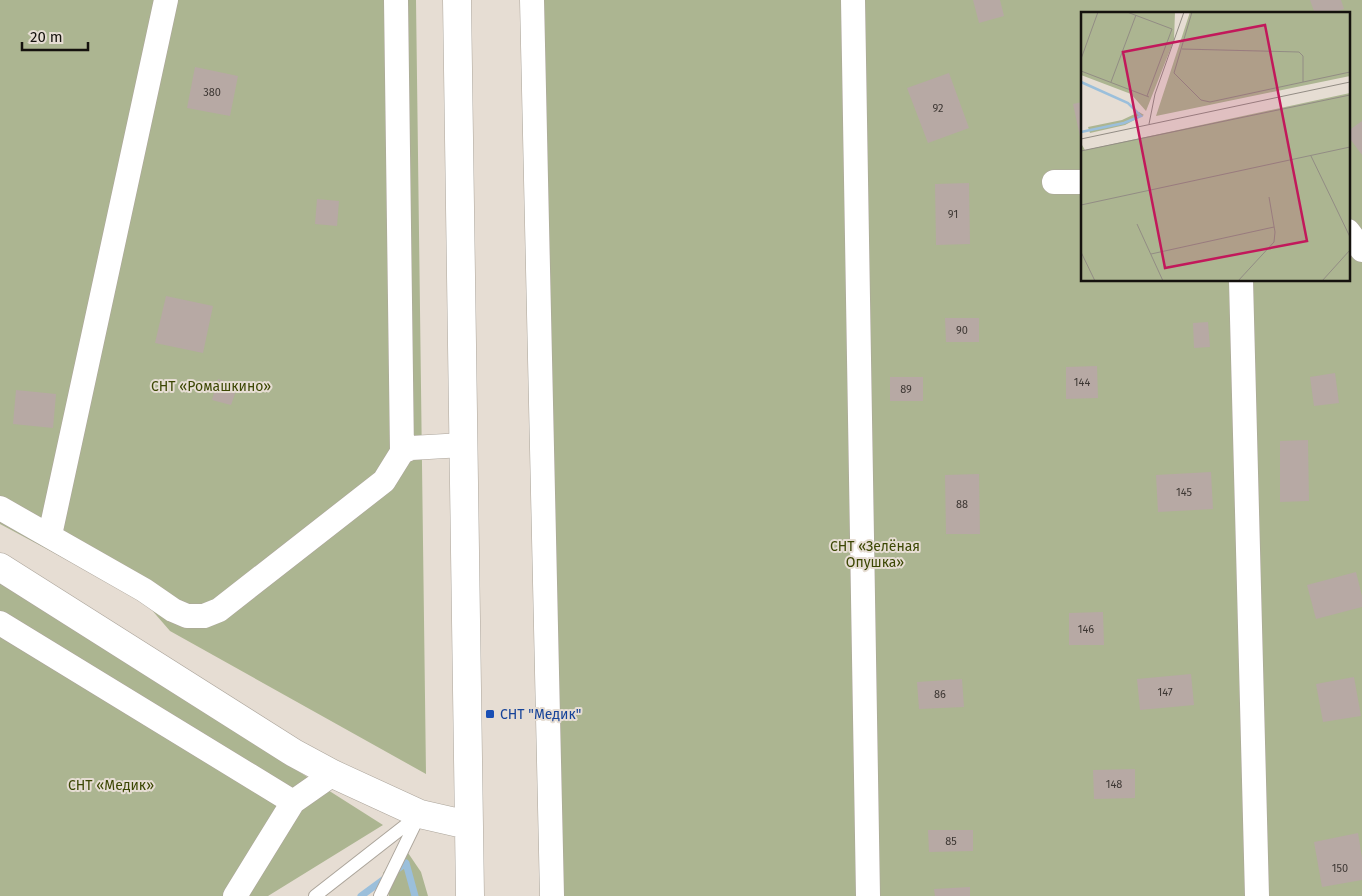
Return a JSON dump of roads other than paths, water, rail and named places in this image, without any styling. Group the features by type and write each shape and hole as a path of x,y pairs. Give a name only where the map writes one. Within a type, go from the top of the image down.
{"street":[{"path":"50,535 166,0"},
{"path":"0,508 144,590 173,610 187,616 204,616 219,610 384,481 402,452 396,0"},
{"path":"457,0 470,896"},
{"path":"532,0 552,896"},
{"path":"853,0 868,896"},
{"path":"1054,182 1081,182"},
{"path":"1350,234 1362,250"},
{"path":"1241,281 1257,896"},
{"path":"402,452 411,448 463,445"},
{"path":"0,567 294,753 333,774 420,814 468,825"},
{"path":"0,623 293,802"},
{"path":"235,896 293,802 333,774"}],"lane":[{"path":"315,896 420,814"},
{"path":"380,896 420,814"}],"waterway":[{"path":"361,896 406,863 415,896"}],"place":[{"name":"СНТ \"Медик\"","path":"490,714"}],"park label":[{"name":"СНТ «Ромашкино»","path":"211,386"},
{"name":"СНТ «Зелёная Опушка»","path":"875,554"},
{"name":"СНТ «Медик»","path":"111,785"}]}
